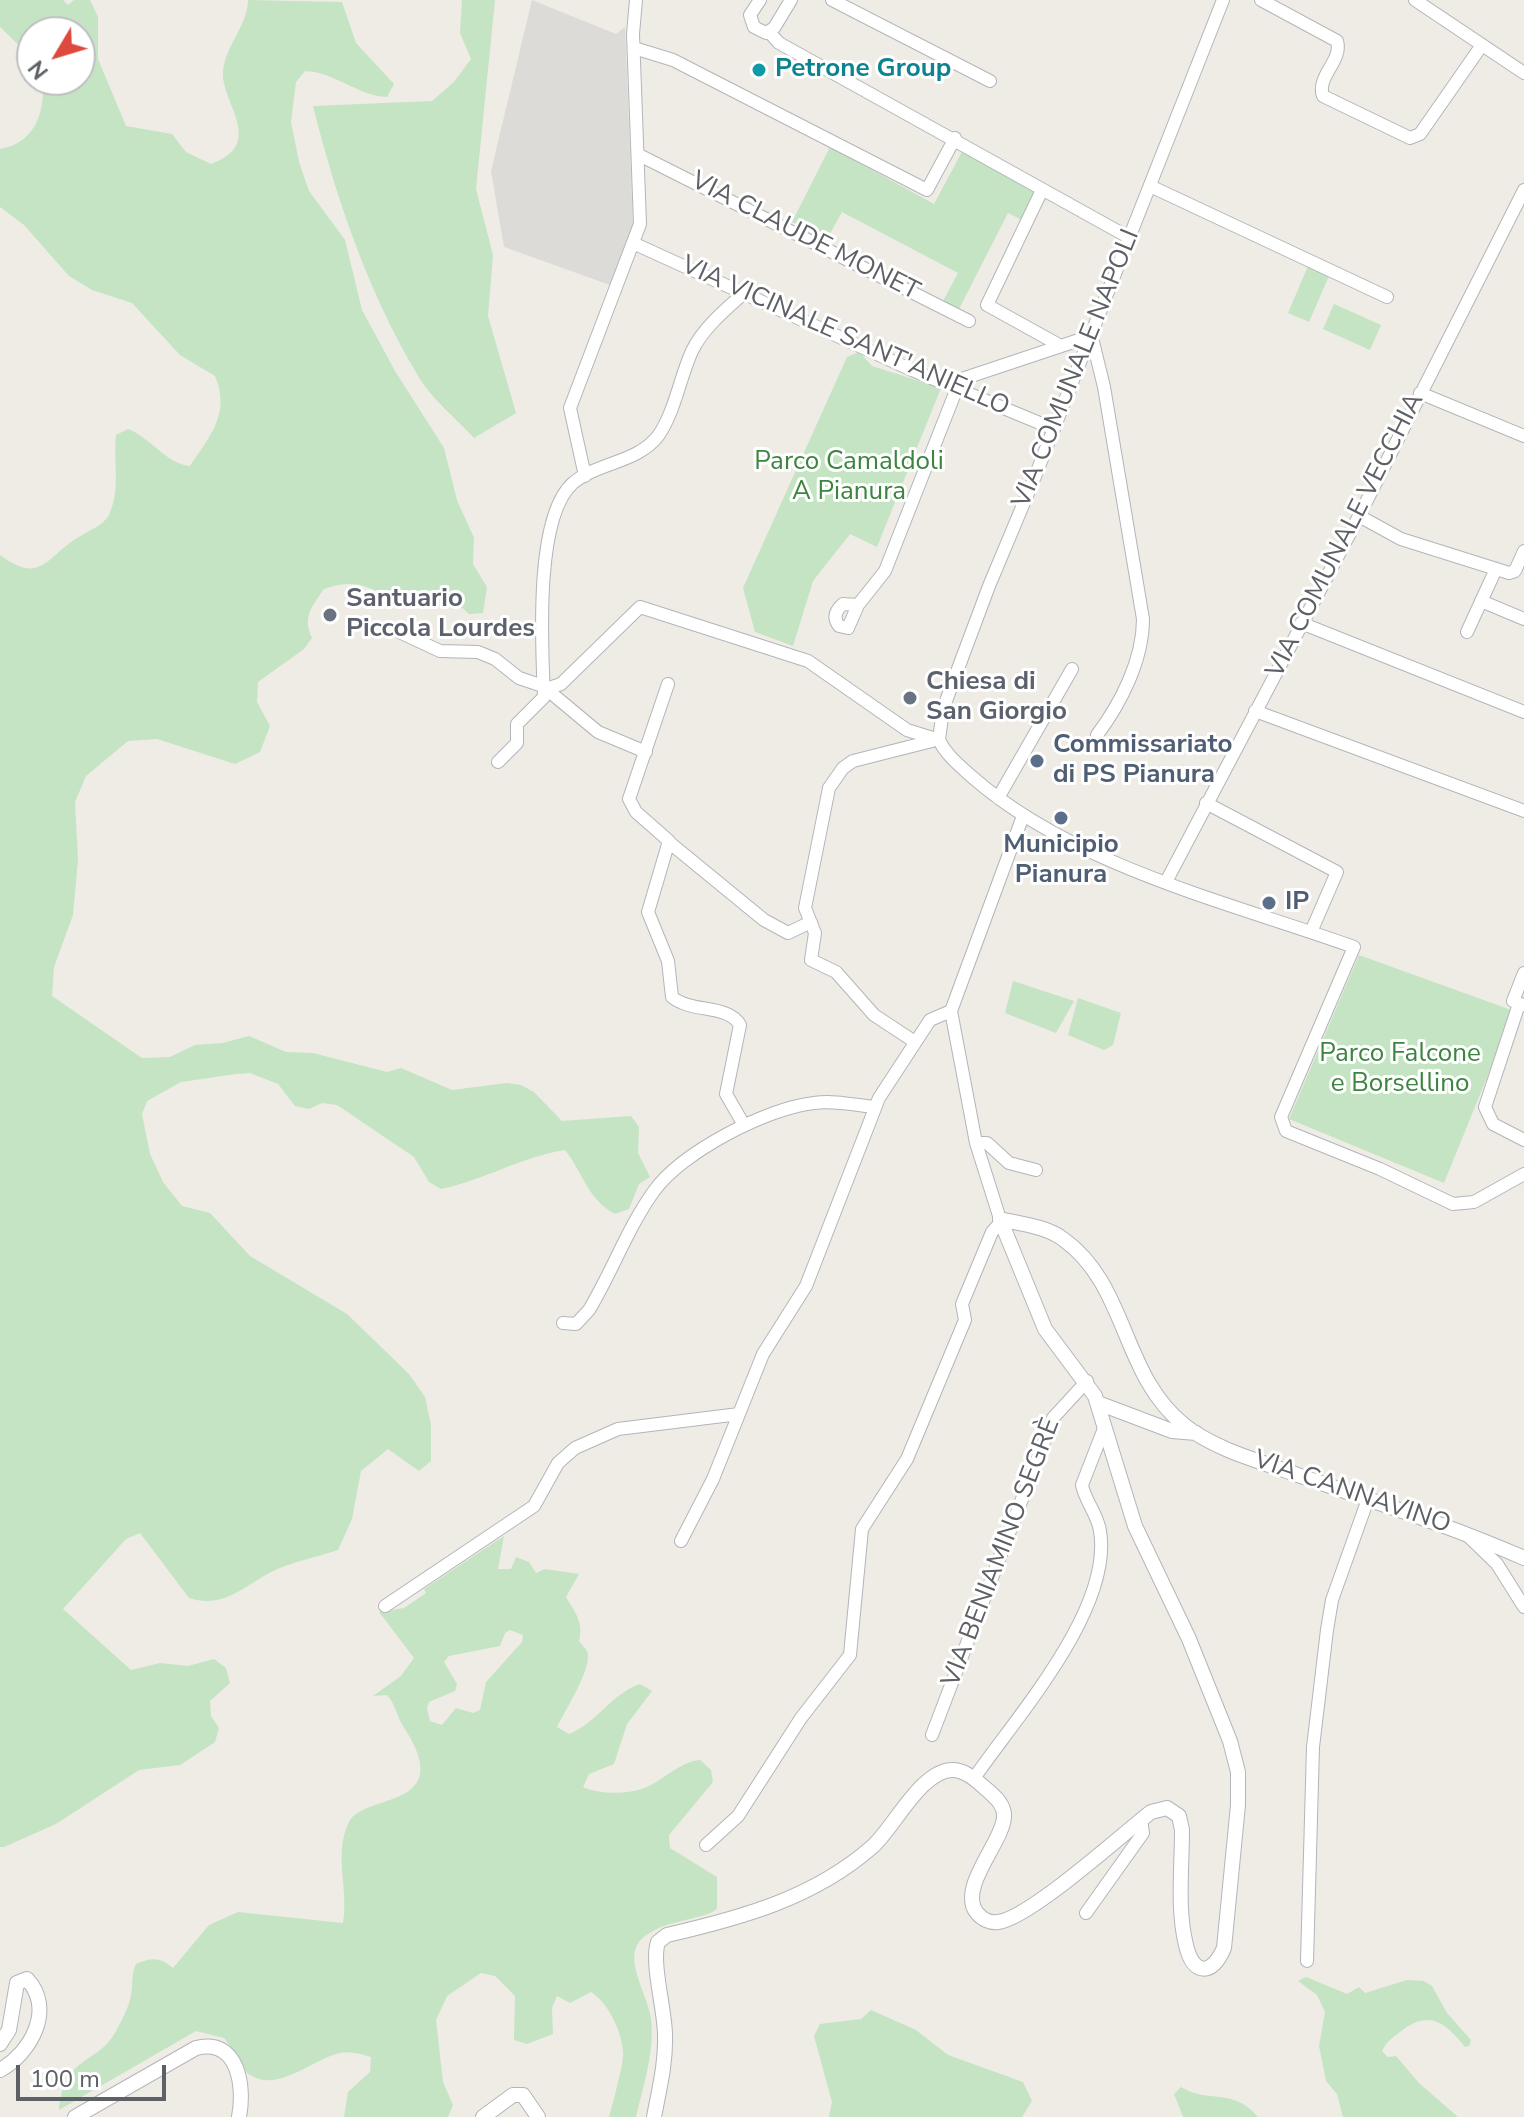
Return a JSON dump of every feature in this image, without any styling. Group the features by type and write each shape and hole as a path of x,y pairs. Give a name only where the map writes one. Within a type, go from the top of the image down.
{"street":[{"path":"585,476 570,408 635,244 640,224 634,48 636,0"},
{"path":"760,0 750,15 754,27 769,32 779,43 955,138 1130,238"},
{"path":"832,0 990,81"},
{"name":"VIA COMUNALE NAPOLI","path":"939,740 940,719 989,586 1223,0"},
{"path":"1261,0 1337,41 1338,51 1321,85 1323,96 1410,138 1420,134 1482,45"},
{"path":"1415,0 1524,73"},
{"path":"769,32 784,3"},
{"path":"634,48 673,60 921,188 955,138"},
{"name":"VIA CLAUDE MONET","path":"639,155 969,321"},
{"path":"1150,186 1387,297"},
{"path":"1042,190 987,305 1061,346"},
{"name":"VIA COMUNALE VECCHIA","path":"1167,880 1359,516 1524,190"},
{"name":"VIA VICINALE SANT'ANIELLO","path":"635,244 1054,429"},
{"path":"498,762 517,743 516,726 544,698 547,546 566,491 585,476 640,452 657,436 693,349 745,292"},
{"path":"858,605 885,571 952,386 1090,338 1104,387 1143,619 1140,646 1131,673 1097,735"},
{"path":"1420,393 1523,433"},
{"path":"1359,516 1401,539 1513,573 1524,551"},
{"path":"1467,632 1496,569"},
{"path":"1481,601 1524,619"},
{"path":"544,687 558,686 639,606 808,661 907,730 939,740 949,756 1023,816 1089,850 1354,947 1280,1120 1286,1131 1380,1169 1453,1204 1474,1202 1522,1174"},
{"path":"1301,623 1524,712"},
{"path":"395,630 440,651 478,652 495,659 519,678 544,687 598,732 646,752"},
{"path":"998,798 1072,669"},
{"path":"668,684 630,803 670,843 773,925 791,933 811,922"},
{"path":"1255,711 1524,811"},
{"path":"915,1042 874,1015 836,972 811,960 815,933 805,908 827,793 843,768 853,761 885,750 939,740"},
{"path":"1206,803 1337,872 1311,932"},
{"path":"654,2117 666,2041 664,2004 655,1951 667,1935 753,1912 821,1883 874,1845 925,1783 946,1771 974,1778 995,1797 1003,1811 1002,1827 979,1873 972,1899 975,1911 987,1920 999,1922 1052,1891 1141,1819 1167,1808 1179,1816 1182,1830 1182,1923 1186,1947 1195,1966 1204,1969 1214,1966 1224,1948 1238,1772 1230,1741 1195,1654 1126,1503 1098,1403 1087,1381 1045,1329 1000,1221 976,1143 951,1011 1023,816"},
{"path":"670,843 648,912 668,961 672,997 684,1005 738,1020 740,1031 726,1094 744,1125"},
{"path":"1524,973 1519,1003 1485,1107 1493,1124 1524,1140"},
{"path":"681,1541 713,1479 768,1346 806,1286 867,1137 875,1107 930,1020 951,1011"},
{"path":"563,1323 576,1324 589,1310 655,1189 703,1151 744,1125 805,1104 875,1107"},
{"path":"976,1143 987,1143 1012,1164 1036,1170"},
{"path":"706,1845 738,1816 801,1718 850,1655 862,1529 897,1479 918,1436 965,1320 962,1304 992,1232 1000,1221"},
{"name":"VIA CANNAVINO","path":"1000,1221 1047,1230 1064,1239 1104,1284 1138,1369 1153,1394 1196,1433 1254,1459 1463,1531 1497,1564 1524,1607"},
{"name":"VIA BENIAMINO SEGRÈ","path":"932,1735 1053,1418 1087,1381"},
{"name":"VIA CANNAVINO","path":"1098,1403 1172,1431 1196,1433"},
{"path":"385,1606 534,1506 558,1463 575,1448 618,1429 739,1414"},
{"path":"977,1774 1069,1644 1086,1610 1100,1557 1101,1533 1082,1485 1105,1426"},
{"path":"1307,1961 1313,1747 1327,1630 1332,1600 1368,1499"},
{"path":"1463,1531 1524,1558"},
{"path":"1086,1913 1143,1833 1141,1819"},
{"path":"0,2044 9,2030 17,1983 27,1979 35,1988 39,2013 34,2037 24,2053 0,2070"},
{"path":"75,2117 196,2048 209,2044 223,2050 237,2070 242,2088 239,2117"},
{"path":"483,2117 513,2095 523,2095 538,2117"}],"shaded area":[{"path":"532,0 616,34 625,27 633,228 610,285 504,247 491,171"}],"green space":[{"path":"0,0 63,0 68,5 74,0 90,0 98,17 98,59 126,126 172,134 186,152 211,164 228,156 236,146 239,134 223,72 248,0 342,2 356,43 394,84 387,97 376,96 326,75 305,71 296,82 291,122 299,162 309,191 345,240 362,310 395,371 444,448 457,500 474,538 473,564 487,587 483,613 469,614 444,599 404,599 349,584 324,589 308,618 312,638 304,649 258,682 257,702 270,726 260,752 235,764 157,739 128,741 86,776 75,802 78,859 73,915 54,967 52,996 142,1058 170,1057 195,1045 223,1043 249,1036 286,1052 313,1053 387,1072 401,1068 452,1090 507,1083 521,1085 534,1092 562,1121 631,1116 639,1127 638,1153 650,1177 639,1184 629,1209 615,1214 598,1201 565,1150 441,1189 429,1182 414,1157 337,1105 322,1103 309,1109 295,1106 278,1084 250,1073 181,1082 147,1101 142,1114 150,1154 163,1182 182,1206 210,1213 250,1256 347,1314 409,1374 425,1397 431,1425 431,1461 419,1471 388,1449 361,1471 352,1519 338,1550 279,1568 223,1599 201,1601 189,1598 140,1533 126,1539 63,1609 131,1670 160,1663 188,1666 214,1659 226,1668 230,1683 210,1701 211,1716 219,1728 215,1742 180,1765 139,1770 56,1824 4,1847 0,1847 0,555 14,564 35,568 103,522 109,515 115,495 116,435 128,429 173,460 190,466 216,424 221,401 215,376 180,355 132,303 92,290 69,276 24,225 0,207 0,149 12,146 30,133 40,115 43,96 96,96 96,16 16,16 16,42 0,27"},
{"path":"462,0 495,0 476,189 493,255 488,316 516,413 474,438 422,383 399,343 355,244 313,106 432,101 454,82 471,59 460,33"},
{"path":"830,147 934,204 964,148 1035,192 1022,220 1008,213 959,309 943,301 958,273 842,212 827,239 792,222"},
{"path":"1308,266 1329,276 1309,322 1288,313"},
{"path":"1334,304 1381,325 1370,350 1323,329"},
{"name":"Parco Camaldoli A Pianura","path":"859,352 872,366 941,388 877,547 850,534 813,581 793,646 755,632 743,588 847,357"},
{"name":"Parco Falcone e Borsellino","path":"1359,955 1514,1011 1444,1183 1289,1119"},
{"path":"1013,981 1074,1001 1056,1033 1005,1013"},
{"path":"1078,998 1121,1013 1113,1045 1104,1050 1068,1035"},
{"path":"504,1536 498,1569 511,1569 516,1557 529,1562 536,1573 545,1569 579,1574 566,1597 578,1618 579,1641 588,1658 582,1678 557,1727 569,1734 579,1729 621,1694 640,1684 652,1691 627,1724 614,1764 589,1774 583,1787 608,1793 635,1791 687,1763 700,1760 711,1770 713,1782 669,1835 670,1848 717,1877 717,1909 647,1934 635,1950 636,1969 652,2031 648,2068 636,2117 609,2117 623,2051 613,2018 597,1997 591,1992 570,2003 557,1996 552,2008 553,2034 527,2044 514,2040 515,1996 495,1976 481,1973 447,1996 436,2020 443,2082 453,2105 448,2117 344,2117 348,2092 370,2072 371,2057 340,2053 284,2078 261,2079 246,2072 224,2038 196,2031 59,2110 67,2079 108,2042 121,2022 130,2000 136,1964 156,1959 173,1968 209,1925 238,1912 343,1923 342,1846 349,1822 372,1806 403,1795 414,1786 420,1773 417,1753 392,1703 387,1695 373,1696 401,1676 414,1658 379,1612 404,1608 426,1593 424,1589","holes":["510,1630 523,1635 522,1642 486,1682 480,1710 473,1713 456,1708 442,1725 430,1721 429,1702 455,1691 457,1684 444,1662 449,1656 500,1646 505,1633"]},
{"path":"1306,1977 1347,1994 1359,1987 1365,1993 1407,1980 1424,1981 1432,1986 1447,2013 1471,2040 1469,2046 1465,2047 1443,2025 1428,2020 1410,2025 1390,2040 1382,2051 1388,2057 1396,2056 1419,2083 1458,2117 1343,2117 1337,2094 1326,2081 1319,2046 1325,2012 1317,1995 1298,1981"},
{"path":"871,2010 916,2030 948,2055 1023,2082 1032,2101 1022,2117 829,2117 832,2102 814,2036 820,2024 861,2019"},
{"path":"1181,2087 1201,2095 1239,2102 1258,2117 1183,2117 1174,2094"}],"place":[{"name":"Petrone Group","path":"759,70"},
{"name":"Santuario Piccola Lourdes","path":"330,615"},
{"name":"Chiesa di San Giorgio","path":"910,698"},
{"name":"Commissariato di PS Pianura","path":"1037,761"},
{"name":"Municipio Pianura","path":"1061,818"},
{"name":"IP","path":"1269,903"}]}
